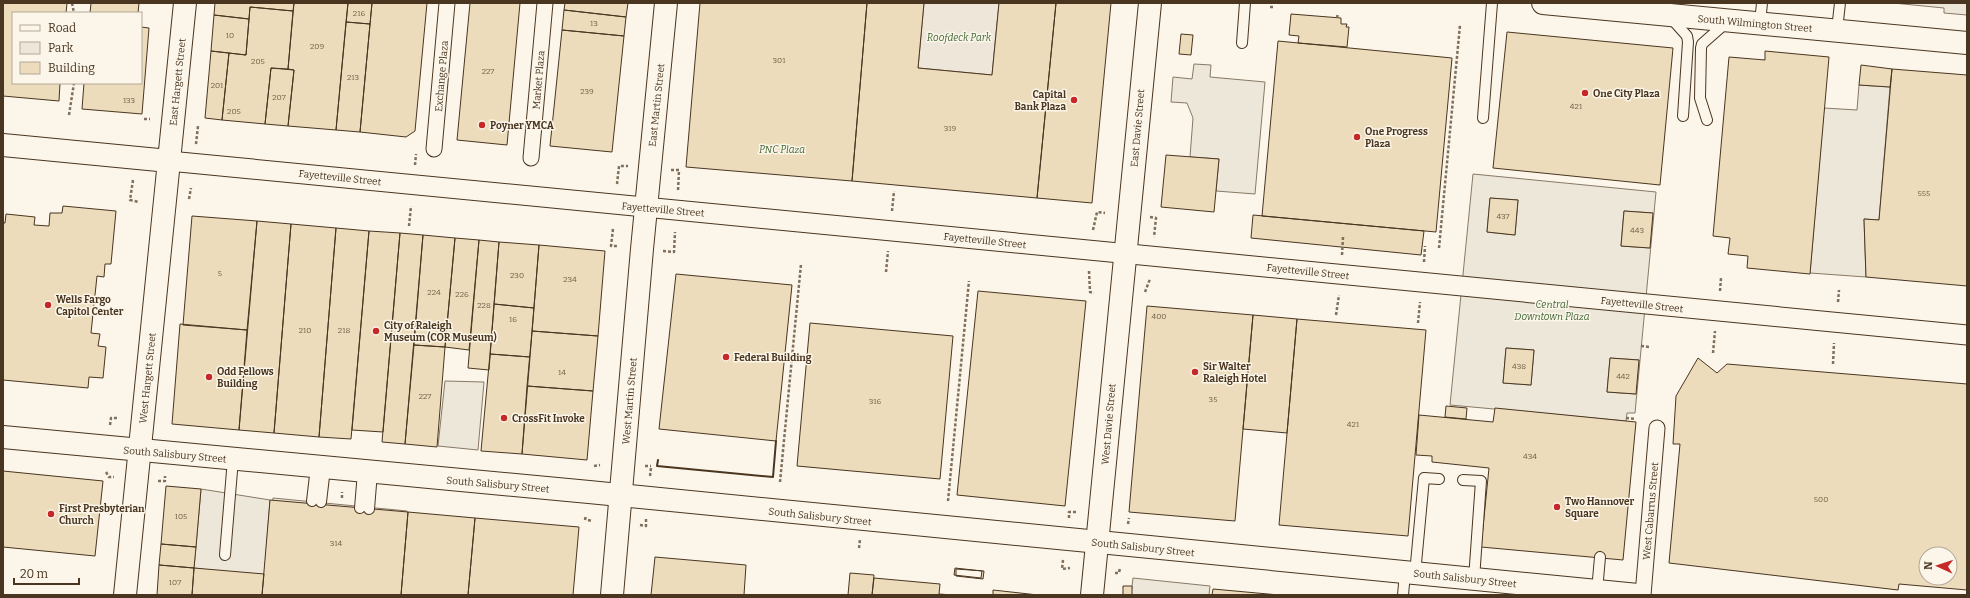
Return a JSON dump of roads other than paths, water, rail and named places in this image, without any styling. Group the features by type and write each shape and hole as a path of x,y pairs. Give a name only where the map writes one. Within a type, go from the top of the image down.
{"main road":[{"name":"East Hargett Street","path":"170,161 185,3"},
{"name":"East Martin Street","path":"646,207 666,3"},
{"name":"East Davie Street","path":"1125,253 1150,3"},
{"name":"South Wilmington Street","path":"1543,3 1639,7 1668,14 1728,20 1761,13 1838,30 1967,43"},
{"name":"Fayetteville Street","path":"3,145 170,161"},
{"name":"West Hargett Street","path":"125,595 170,161"},
{"name":"West Martin Street","path":"612,595 646,207"},
{"name":"West Davie Street","path":"1092,595 1125,253"},
{"name":"South Salisbury Street","path":"3,437 1474,579 1514,589 1572,592 1597,591 1638,595"}],"street":[{"name":"Exchange Plaza","path":"434,149 447,3"},
{"name":"Market Plaza","path":"531,158 545,3"},
{"name":"Fayetteville Street","path":"170,161 1967,335"},
{"name":"West Cabarrus Street","path":"1643,595 1657,428"}],"lane":[{"path":"1242,43 1245,3"},
{"path":"1483,118 1492,3"},
{"path":"1838,30 1840,3"},
{"path":"1668,14 1687,36 1688,42 1683,116"},
{"path":"1707,120 1700,98 1701,48 1702,44 1728,20"},
{"path":"225,555 233,459"},
{"path":"317,501 320,467"},
{"path":"364,508 368,472"},
{"path":"1403,595 1410,573 1424,478 1439,479"},
{"path":"1463,480 1480,481 1474,579"},
{"path":"1597,591 1600,558"}],"place":[{"name":"One City Plaza","path":"1585,93"},
{"name":"Capital Bank Plaza","path":"1074,100"},
{"name":"Poyner YMCA","path":"482,125"},
{"name":"One Progress Plaza","path":"1357,137"},
{"name":"Wells Fargo Capitol Center","path":"48,305"},
{"name":"City of Raleigh Museum (COR Museum)","path":"376,331"},
{"name":"Federal Building","path":"726,357"},
{"name":"Sir Walter Raleigh Hotel","path":"1195,372"},
{"name":"Odd Fellows Building","path":"209,377"},
{"name":"CrossFit Invoke","path":"504,418"},
{"name":"Two Hannover Square","path":"1557,507"},
{"name":"First Presbyterian Church","path":"51,514"}],"park label":[{"name":"Roofdeck Park","path":"959,37"},
{"name":"PNC Plaza","path":"782,149"},
{"name":"Central Downtown Plaza","path":"1552,310"}]}
